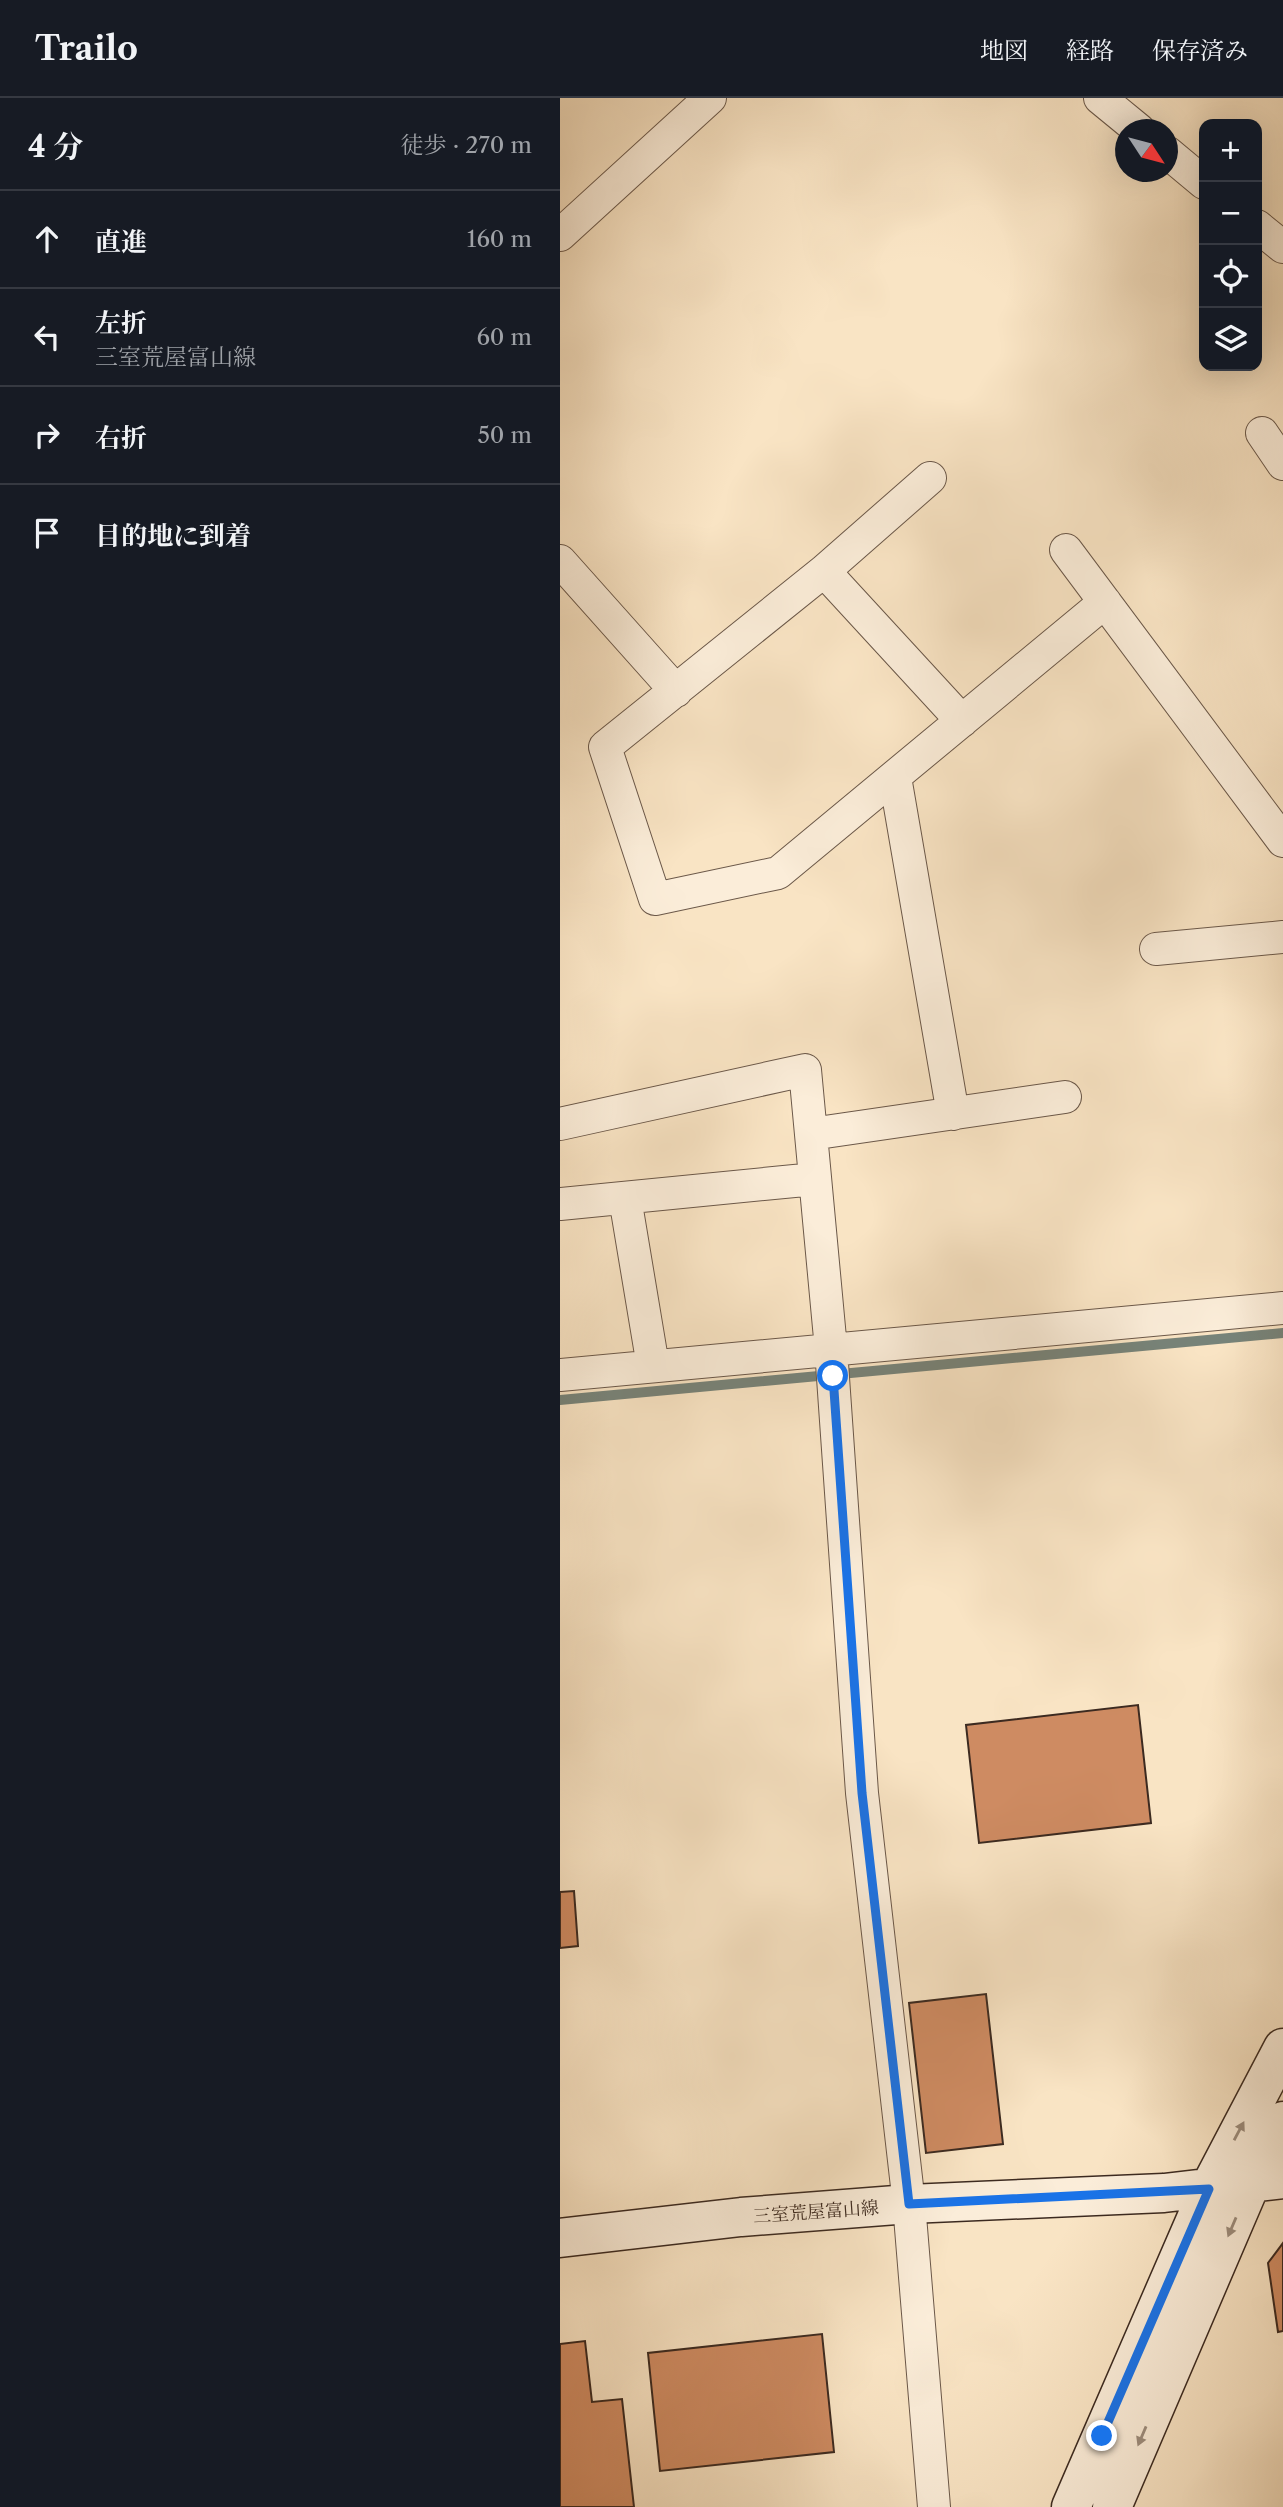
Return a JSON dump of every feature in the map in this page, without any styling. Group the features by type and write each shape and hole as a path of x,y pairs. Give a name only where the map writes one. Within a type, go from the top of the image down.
{"street":[{"path":"560,235 710,98"},
{"path":"1100,98 1126,119"},
{"path":"1178,162 1203,182"},
{"path":"1262,230 1283,247"},
{"path":"1262,433 1283,464"},
{"path":"930,478 824,571 605,747 655,899 778,873 1105,602"},
{"path":"1066,550 1283,841"},
{"path":"560,561 676,691"},
{"path":"824,571 962,721"},
{"path":"895,776 953,1114"},
{"path":"1156,949 1283,937"},
{"path":"560,1124 805,1070 831,1349 862,1793 909,2204 934,2507"},
{"path":"811,1134 1065,1097"},
{"path":"560,1204 815,1180"},
{"path":"625,1198 653,1366"},
{"path":"560,1375 1283,1308"},
{"path":"1071,2507 1209,2189 1283,2048"},
{"path":"1112,2507 1267,2181 1283,2121"},
{"name":"三室荒屋富山線","path":"560,2238 741,2217 909,2204 1209,2189 1267,2181"}],"building":[{"path":"1138,1705 1151,1823 979,1843 966,1725"},
{"path":"574,1891 578,1946 560,1948 560,1892"},
{"path":"986,1994 1003,2144 926,2153 909,2003"},
{"path":"1283,2243 1283,2331 1278,2332 1268,2263"},
{"path":"822,2334 834,2452 660,2471 648,2353"},
{"path":"585,2341 592,2402 622,2399 634,2507 560,2507 560,2344"}],"waterway":[{"path":"560,1400 1283,1333"}],"route":[{"path":"833,1376 862,1793 909,2204 1209,2189 1102,2436"}]}
